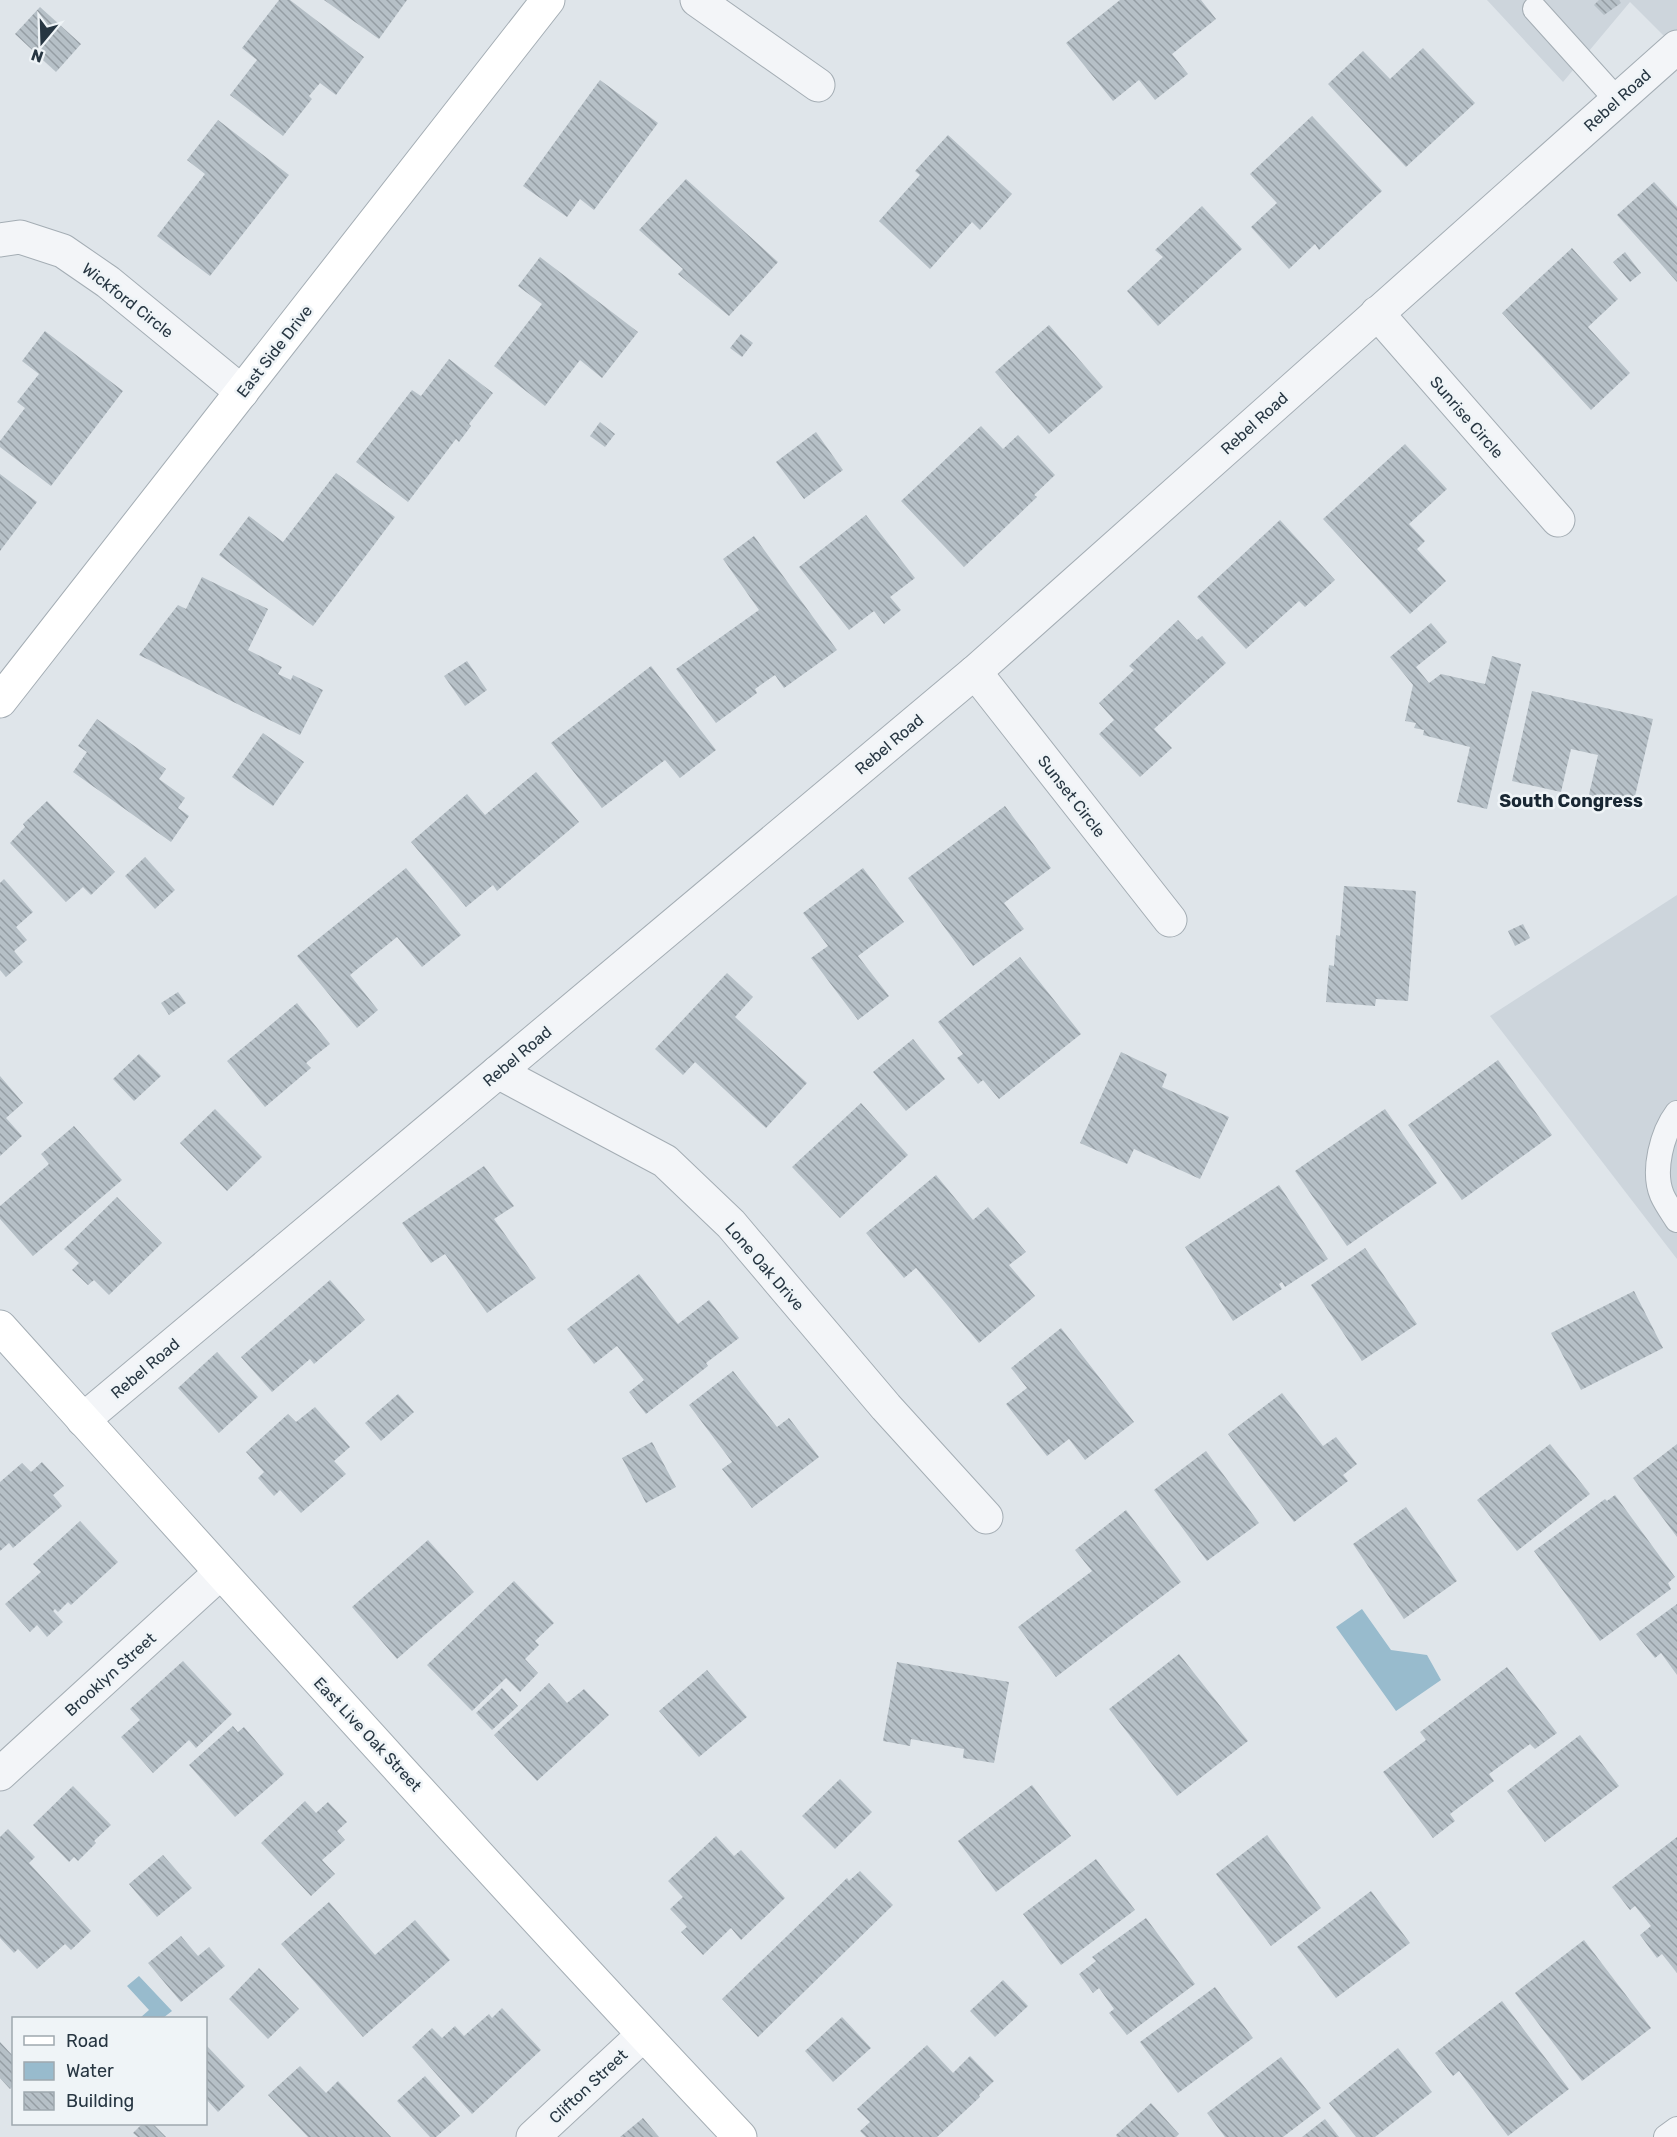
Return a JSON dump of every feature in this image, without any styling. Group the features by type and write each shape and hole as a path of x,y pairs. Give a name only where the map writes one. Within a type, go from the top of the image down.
{"street":[{"name":"East Side Drive","path":"0,701 548,0"},
{"path":"697,0 818,85"},
{"name":"Rebel Road","path":"83,1420 975,672 1677,47"},
{"name":"Wickford Circle","path":"0,240 20,237 63,251 108,282 242,392"},
{"name":"Sunrise Circle","path":"1377,313 1558,520"},
{"name":"Sunset Circle","path":"975,672 1170,920"},
{"name":"Lone Oak Drive","path":"498,1072 665,1161 731,1224 886,1407 986,1516"},
{"name":"East Live Oak Street","path":"0,1327 220,1573 740,2137"},
{"name":"Brooklyn Street","path":"0,1774 220,1573"},
{"name":"Clifton Street","path":"533,2137 644,2035"}],"lane":[{"path":"1535,9 1617,100"},
{"path":"1677,1113 1667,1126 1658,1163 1661,1193 1677,1220"},
{"path":"1666,2137 1677,2129"}],"shaded area":[{"path":"1487,0 1677,0 1677,49 1630,2 1563,82"},
{"path":"1677,895 1677,1259 1490,1016"}],"water":[{"path":"1362,1609 1391,1650 1427,1655 1441,1680 1396,1711 1336,1627"},
{"path":"139,1976 172,2011 164,2017 141,2017 149,2010 127,1986"}],"building":[{"path":"279,0 290,0 364,57 336,95 320,83 309,96 312,99 283,136 230,95 257,60 242,48"},
{"path":"324,0 407,0 379,39"},
{"path":"1120,0 1201,0 1216,19 1172,54 1188,74 1155,100 1139,80 1113,101 1066,43"},
{"path":"1599,0 1619,0 1621,3 1604,15 1594,5"},
{"path":"40,7 81,44 56,72 15,34"},
{"path":"1423,48 1475,103 1406,167 1328,84 1363,51 1390,79"},
{"path":"600,80 658,123 594,210 580,199 567,217 523,186"},
{"path":"1312,116 1382,191 1319,250 1315,244 1289,269 1251,227 1277,203 1250,174"},
{"path":"218,120 289,175 210,276 157,236 205,174 187,160"},
{"path":"948,135 1012,194 980,230 972,222 930,269 879,221 920,175 915,171"},
{"path":"686,179 778,262 729,316 678,274 683,269 639,230"},
{"path":"1654,182 1677,207 1677,282 1617,215"},
{"path":"1202,206 1242,249 1158,326 1127,291 1163,257 1155,250"},
{"path":"1572,248 1618,299 1588,327 1630,373 1591,410 1502,313"},
{"path":"1625,252 1641,273 1630,282 1613,262"},
{"path":"540,257 638,332 602,378 580,360 545,406 494,366 542,304 518,286"},
{"path":"1049,325 1103,387 1049,434 995,372"},
{"path":"45,331 123,391 51,486 0,447 0,441 25,408 17,402 39,374 22,361"},
{"path":"741,334 753,343 742,357 730,348"},
{"path":"449,359 493,393 469,424 471,426 459,442 456,439 408,502 356,462 412,390 421,396"},
{"path":"600,422 615,434 605,447 590,436"},
{"path":"981,426 1003,449 1018,435 1055,475 1034,495 1037,497 964,567 901,501"},
{"path":"816,432 843,470 804,499 776,462"},
{"path":"1405,444 1447,489 1409,524 1425,541 1417,549 1446,581 1410,614 1323,519"},
{"path":"336,473 395,517 313,626 219,555 249,516 283,542"},
{"path":"0,474 37,502 0,551"},
{"path":"866,515 915,578 890,597 901,610 884,624 874,611 849,630 799,567"},
{"path":"1280,520 1335,580 1305,607 1299,601 1246,649 1197,597"},
{"path":"754,536 837,650 784,688 775,675 755,689 757,693 716,723 676,669 759,610 723,559"},
{"path":"202,577 268,609 248,650 282,667 278,674 291,680 293,675 323,690 300,735 139,655 178,605 186,609"},
{"path":"1178,620 1197,640 1202,636 1226,663 1154,729 1172,748 1140,777 1099,734 1114,720 1099,703 1134,670 1129,666"},
{"path":"1431,623 1447,642 1416,667 1429,683 1441,674 1485,684 1492,656 1521,664 1487,809 1457,802 1470,747 1423,735 1424,730 1414,728 1416,723 1405,721 1413,685 1390,657"},
{"path":"467,661 487,690 465,706 444,676"},
{"path":"651,666 716,750 680,778 665,760 602,808 551,743"},
{"path":"1532,691 1653,719 1632,809 1588,799 1598,755 1571,749 1561,792 1512,781"},
{"path":"97,719 166,769 159,779 185,798 178,808 189,816 171,842 73,772 87,752 78,746"},
{"path":"263,733 304,762 273,806 232,777"},
{"path":"536,772 579,822 497,891 493,885 466,907 411,842 467,794 485,815"},
{"path":"47,801 115,872 91,895 83,887 66,902 10,843 25,827 23,824"},
{"path":"1005,806 1051,868 1004,903 1024,929 973,966 908,878"},
{"path":"145,857 175,890 155,909 125,876"},
{"path":"406,868 461,935 422,967 397,937 350,975 378,1010 357,1028 297,956"},
{"path":"863,868 904,922 858,956 889,996 858,1020 811,958 828,946 803,913"},
{"path":"4,879 33,912 16,927 27,940 14,951 23,962 6,977 0,970 0,883"},
{"path":"1344,886 1416,891 1408,1001 1376,999 1375,1006 1326,1002 1329,965 1334,966 1336,935 1340,936"},
{"path":"1523,924 1530,938 1515,946 1508,931"},
{"path":"1020,957 1081,1034 999,1099 983,1080 978,1084 957,1058 963,1054 938,1022"},
{"path":"727,973 753,997 735,1017 807,1083 766,1128 695,1062 683,1075 655,1049"},
{"path":"178,992 186,1003 169,1015 161,1003"},
{"path":"297,1003 330,1044 306,1063 311,1068 265,1107 227,1061"},
{"path":"913,1039 945,1079 906,1111 873,1072"},
{"path":"1121,1052 1167,1074 1162,1087 1229,1117 1200,1179 1134,1149 1127,1164 1080,1143"},
{"path":"139,1054 161,1076 134,1101 113,1079"},
{"path":"1498,1060 1552,1135 1462,1200 1408,1125"},
{"path":"0,1076 23,1103 6,1118 22,1136 0,1156"},
{"path":"861,1103 908,1155 840,1218 792,1167"},
{"path":"215,1109 262,1157 227,1191 180,1143"},
{"path":"1385,1109 1437,1183 1347,1246 1295,1171"},
{"path":"74,1126 122,1180 33,1256 0,1219 0,1206 49,1164 41,1154"},
{"path":"484,1166 514,1206 494,1219 536,1278 487,1313 445,1254 431,1263 402,1223"},
{"path":"936,1175 973,1220 988,1207 1026,1252 1009,1265 1035,1296 979,1343 916,1268 904,1278 866,1233"},
{"path":"1279,1185 1328,1259 1285,1287 1282,1282 1279,1284 1282,1289 1233,1321 1185,1247"},
{"path":"117,1197 162,1243 109,1295 94,1280 88,1285 72,1270 79,1263 64,1249"},
{"path":"1365,1248 1417,1324 1362,1361 1311,1285"},
{"path":"639,1274 678,1324 709,1300 739,1338 706,1363 708,1366 646,1414 629,1392 644,1380 617,1346 594,1364 567,1329"},
{"path":"330,1280 365,1320 314,1364 310,1359 272,1392 241,1357"},
{"path":"1634,1291 1663,1348 1581,1390 1551,1333"},
{"path":"1061,1328 1134,1422 1085,1460 1069,1439 1047,1456 1006,1404 1027,1388 1011,1368"},
{"path":"217,1352 258,1397 219,1433 178,1388"},
{"path":"733,1371 777,1427 789,1418 819,1457 752,1508 722,1469 732,1462 689,1405"},
{"path":"1282,1393 1323,1446 1336,1437 1357,1464 1343,1475 1348,1481 1294,1522 1228,1434"},
{"path":"398,1394 414,1412 381,1441 365,1423"},
{"path":"315,1407 350,1447 334,1461 346,1474 301,1513 280,1490 274,1496 258,1478 264,1472 246,1452 288,1414 296,1422"},
{"path":"652,1442 676,1487 646,1503 622,1458"},
{"path":"1550,1444 1590,1494 1517,1551 1477,1500"},
{"path":"1677,1444 1677,1537 1633,1478"},
{"path":"1206,1451 1259,1523 1207,1561 1154,1490"},
{"path":"42,1462 64,1486 53,1495 62,1506 13,1548 9,1543 0,1551 0,1482 22,1463 31,1472"},
{"path":"1615,1495 1675,1577 1668,1583 1671,1589 1600,1641 1534,1551 1605,1499 1607,1501"},
{"path":"1406,1507 1457,1581 1404,1619 1353,1544"},
{"path":"1126,1510 1181,1582 1056,1677 1018,1627 1092,1571 1075,1550"},
{"path":"80,1521 118,1562 71,1605 68,1602 58,1612 55,1609 53,1611 63,1622 47,1637 37,1625 30,1632 5,1604 41,1572 33,1564"},
{"path":"428,1540 474,1592 397,1659 352,1607"},
{"path":"514,1581 554,1623 535,1641 539,1645 525,1659 538,1673 520,1692 506,1678 472,1711 427,1665"},
{"path":"1677,1604 1677,1675 1661,1653 1655,1658 1636,1634"},
{"path":"1179,1654 1248,1741 1177,1796 1109,1709"},
{"path":"183,1661 232,1714 196,1748 189,1740 153,1773 121,1737 140,1720 130,1709"},
{"path":"897,1662 1009,1682 994,1763 963,1758 964,1749 911,1739 910,1746 883,1741"},
{"path":"1507,1667 1557,1733 1535,1749 1530,1744 1489,1774 1494,1781 1450,1814 1455,1821 1433,1838 1383,1772 1426,1740 1420,1732"},
{"path":"707,1670 747,1717 699,1757 659,1711"},
{"path":"549,1683 567,1703 584,1689 609,1715 537,1781 494,1735"},
{"path":"502,1688 518,1706 492,1730 476,1713"},
{"path":"233,1726 238,1732 244,1727 284,1774 235,1817 189,1765"},
{"path":"1580,1735 1619,1786 1545,1842 1507,1791"},
{"path":"840,1779 872,1812 835,1849 802,1816"},
{"path":"1032,1785 1071,1836 996,1892 958,1841"},
{"path":"73,1786 111,1825 78,1861 74,1857 69,1862 33,1825"},
{"path":"305,1801 316,1813 328,1802 347,1822 337,1831 345,1840 322,1860 335,1874 311,1896 261,1843"},
{"path":"8,1829 35,1857 29,1863 91,1931 71,1950 65,1944 37,1969 18,1949 14,1953 0,1938 0,1837"},
{"path":"1267,1835 1321,1908 1271,1946 1216,1874"},
{"path":"716,1836 734,1856 741,1850 785,1898 741,1940 731,1928 703,1955 681,1932 687,1927 670,1909 683,1897 668,1881"},
{"path":"1677,1837 1677,1973 1662,1954 1657,1958 1640,1935 1651,1926 1635,1906 1630,1910 1612,1887"},
{"path":"163,1855 192,1888 157,1917 129,1884"},
{"path":"1096,1859 1135,1910 1061,1965 1023,1914"},
{"path":"860,1871 893,1905 758,2037 722,1999 847,1878 849,1881"},
{"path":"1371,1891 1410,1943 1336,1998 1297,1947"},
{"path":"329,1902 375,1955 415,1920 450,1960 363,2037 281,1944"},
{"path":"1146,1918 1195,1984 1127,2035 1109,2013 1114,2009 1099,1988 1093,1993 1079,1974 1096,1961 1092,1957"},
{"path":"181,1936 198,1956 209,1947 225,1966 181,2002 148,1963"},
{"path":"1584,1940 1651,2028 1582,2081 1515,1993"},
{"path":"259,1968 299,2009 268,2039 229,1999"},
{"path":"1003,1980 1028,2006 995,2037 970,2011"},
{"path":"1215,1987 1253,2038 1178,2093 1140,2042"},
{"path":"1502,2001 1569,2089 1508,2136 1459,2071 1453,2076 1435,2053"},
{"path":"502,2008 541,2050 472,2114 412,2047 432,2028 442,2038 455,2026 464,2036 489,2014 492,2018"},
{"path":"842,2017 871,2048 833,2082 805,2051"},
{"path":"0,2042 12,2055 12,2087 10,2089 0,2078"},
{"path":"927,2045 953,2073 970,2056 994,2081 937,2137 866,2137 860,2131 870,2122 857,2109"},
{"path":"207,2046 245,2086 218,2112 207,2100"},
{"path":"1398,2048 1432,2092 1375,2137 1356,2137 1329,2103"},
{"path":"1281,2057 1321,2108 1283,2137 1225,2137 1207,2113"},
{"path":"300,2066 326,2093 338,2081 391,2137 308,2137 268,2095"},
{"path":"425,2076 460,2116 436,2137 430,2137 397,2101"},
{"path":"1151,2103 1179,2134 1176,2137 1117,2137 1116,2135"},
{"path":"643,2118 659,2137 620,2137"},
{"path":"1325,2119 1339,2137 1302,2137"},
{"path":"141,2125 154,2125 166,2137 138,2137 133,2133"}],"district":[{"name":"South Congress","path":"1571,801"}]}
